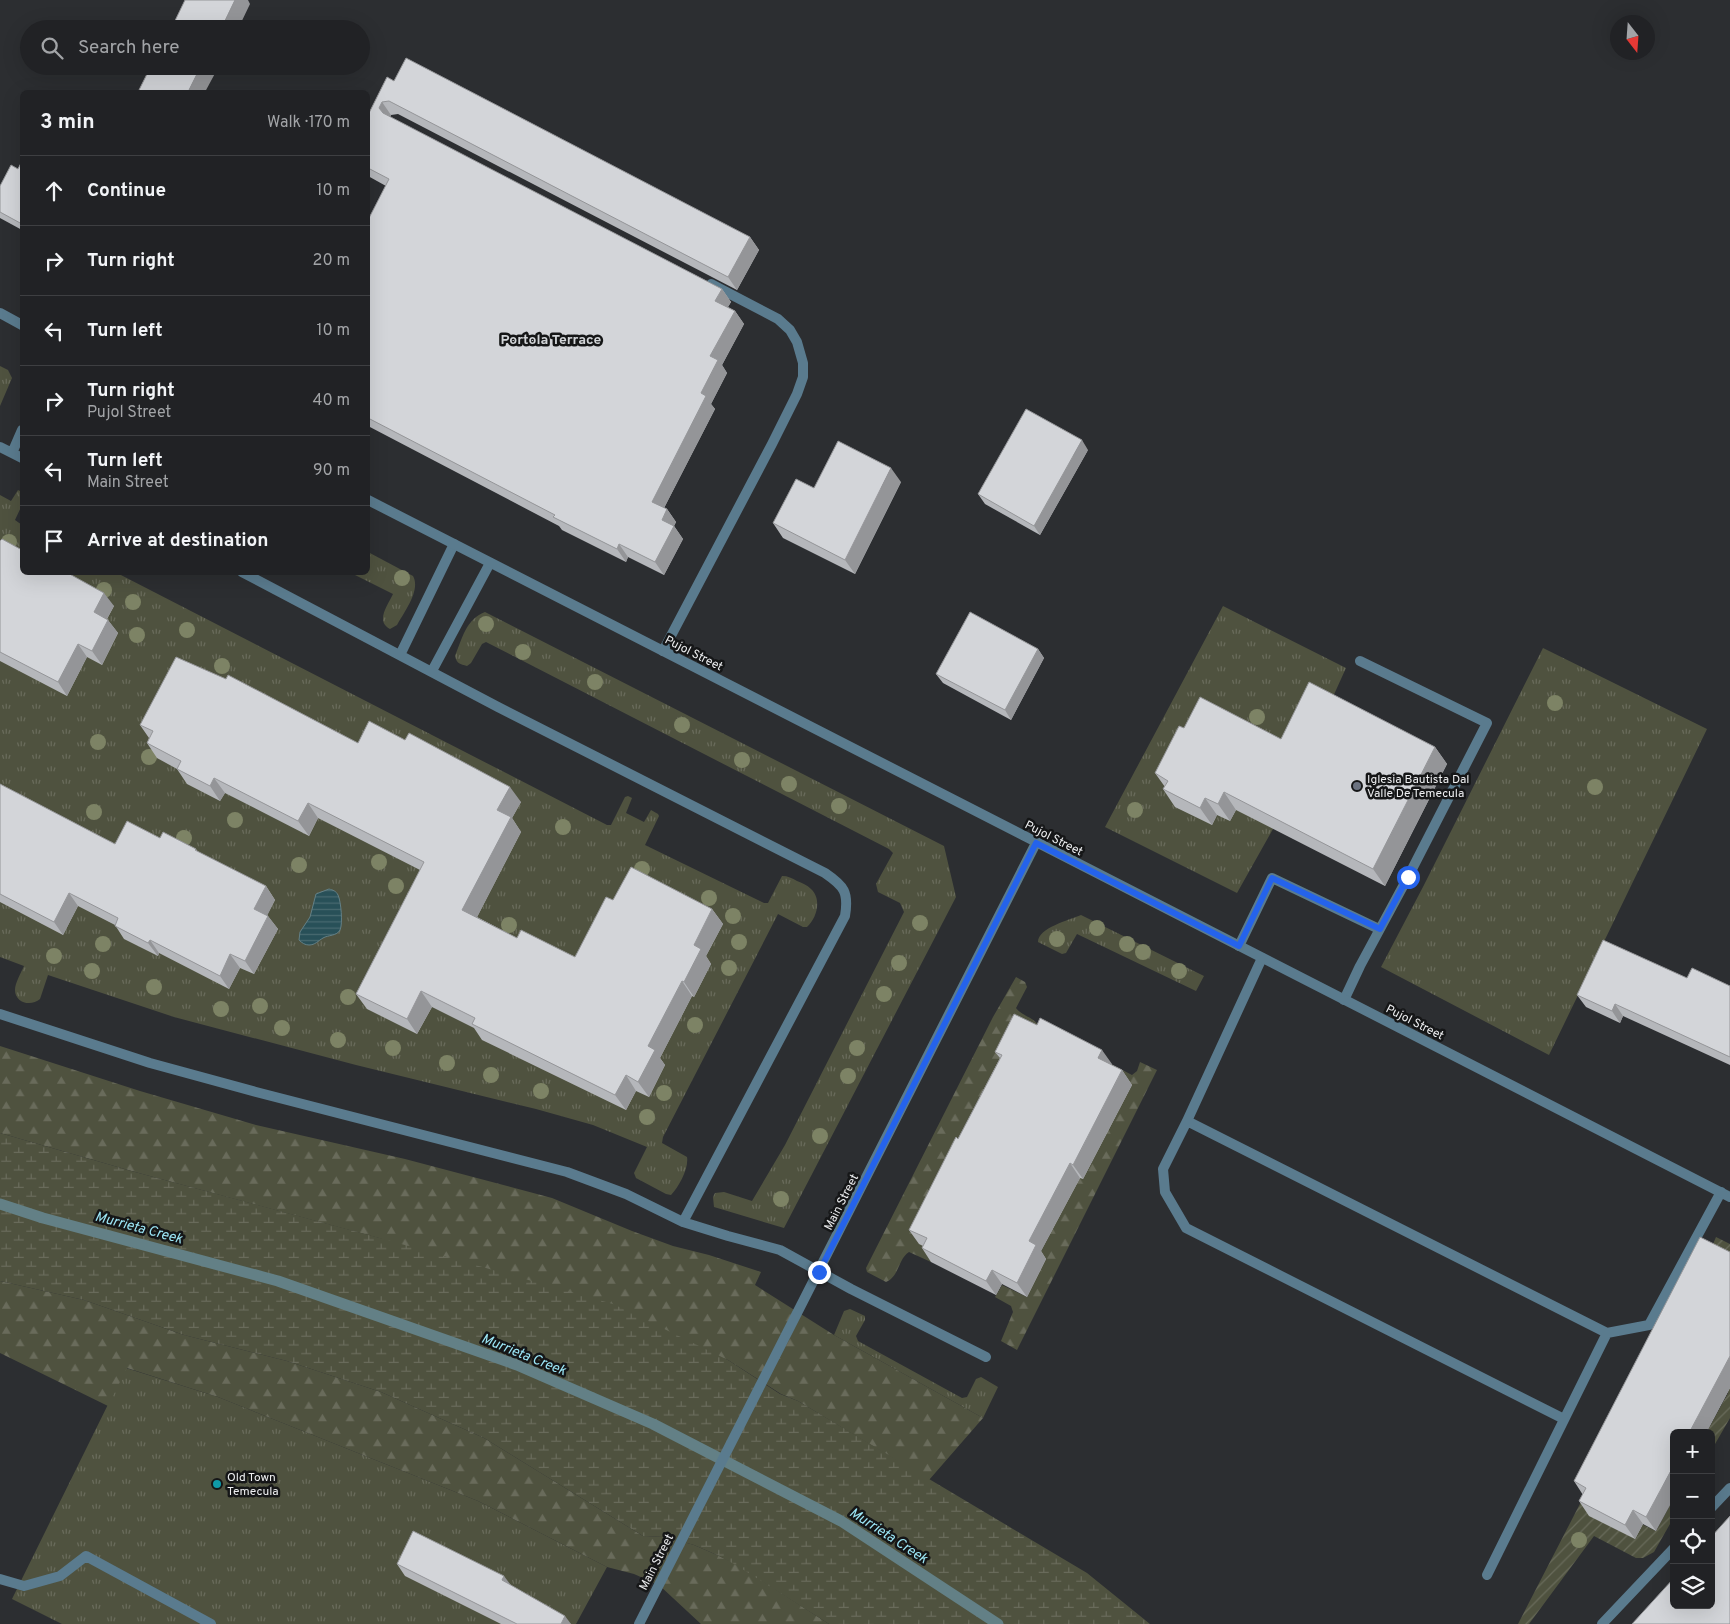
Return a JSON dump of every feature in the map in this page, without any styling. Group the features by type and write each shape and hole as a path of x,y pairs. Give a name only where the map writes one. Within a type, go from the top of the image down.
{"street":[{"path":"664,651 772,444 797,394 803,377 803,363 797,342 790,330 778,319 699,278"},
{"path":"0,313 20,324"},
{"path":"12,453 20,435"},
{"path":"0,447 20,457"},
{"name":"Pujol Street","path":"370,501 1725,1195"},
{"path":"400,655 454,544"},
{"path":"432,671 490,563"},
{"path":"248,575 825,873 842,885 848,901 845,916 683,1222"},
{"path":"1344,1000 1487,723 1360,661"},
{"name":"Main Street","path":"638,1624 1036,843"},
{"path":"1239,946 1272,878 1380,929"},
{"path":"1262,958 1163,1169 1165,1192 1186,1228 1564,1420"},
{"path":"0,1014 150,1063 567,1172 626,1194 683,1222 780,1250 819,1272 986,1357"},
{"path":"1187,1121 1607,1332 1649,1325 1725,1195"},
{"path":"1487,1575 1607,1332"},
{"path":"1715,1504 1730,1488"},
{"path":"1602,1624 1670,1552"},
{"path":"0,1579 24,1586 60,1576 86,1556 211,1624"}],"green space":[{"path":"0,366 8,370 12,378 0,406"},
{"path":"18,490 20,491 20,509 15,520 20,524 20,575 121,575 607,825 611,825 625,797 632,798 626,813 644,822 651,810 659,816 645,845 764,903 768,903 782,876 792,878 811,889 817,903 816,914 807,927 803,927 778,914 663,1137 662,1143 687,1157 683,1177 671,1195 636,1178 634,1173 647,1147 593,1125 174,1017 48,975 40,999 28,1003 18,998 15,987 24,966 0,957 0,495 11,501"},
{"path":"370,553 413,576 415,582 415,588 407,607 397,625 390,629 383,622 383,617 393,594 355,575 370,575"},
{"path":"1223,606 1346,668 1273,829 1237,893 1105,827"},
{"path":"485,612 944,846 956,897 784,1228 714,1207 713,1197 715,1193 724,1192 752,1201 785,1145 904,912 900,903 878,892 876,884 893,853 889,849 486,642 482,644 471,663 467,666 459,663 455,656 466,630 473,619"},
{"path":"1543,648 1707,729 1549,1055 1381,967"},
{"path":"1081,915 1204,976 1196,991 1077,934 1066,953 1062,954 1038,942 1039,937 1048,929"},
{"path":"1016,977 1025,982 1027,987 1016,1008 1018,1011 1107,1072 1111,1064 1132,1075 1137,1071 1140,1062 1157,1070 1017,1350 1001,1341 1013,1312 1011,1306 995,1297 1002,1285 1027,1297 1039,1255 1066,1202 937,1253 931,1262 909,1252 905,1255 894,1276 886,1282 867,1272 866,1268 993,1017"},
{"path":"0,1046 140,1091 256,1125 405,1159 552,1198 673,1246 709,1255 761,1272 755,1285 834,1335 983,1418 929,1480 798,1401 781,1394 728,1360 379,1238 135,1172 0,1133"},
{"path":"0,1133 613,1304 728,1360 780,1394 798,1401 1087,1573 1150,1624 829,1624 717,1555 694,1545 666,1537 643,1536 484,1438 381,1392 287,1361 184,1335 84,1300 0,1281"},
{"path":"1716,1237 1730,1244 1730,1261 1710,1251"},
{"path":"0,1281 84,1300 184,1335 287,1361 381,1392 484,1438 643,1536 666,1537 694,1545 736,1564 829,1624 701,1624 659,1585 634,1574 607,1567 478,1501 218,1397 127,1368 108,1406 0,1353"},
{"path":"850,1309 865,1316 865,1320 856,1336 858,1341 962,1398 967,1397 976,1379 981,1377 998,1387 983,1418 834,1335 844,1311"},
{"path":"1730,1353 1730,1418 1715,1444 1715,1429 1708,1429 1728,1393"},
{"name":"Old Town Temecula","path":"126,1368 218,1397 478,1501 607,1567 576,1624 62,1624 12,1599"},
{"path":"1584,1496 1656,1531 1670,1505 1670,1524 1654,1552 1643,1558 1636,1558 1594,1536 1529,1624 1518,1624"}],"water":[{"path":"329,889 335,892 339,898 341,907 340,930 313,944 305,944 299,940 300,932 310,917 316,894"}],"building":[{"path":"185,0 235,0 225,20 175,20"},
{"path":"406,58 750,237 728,277 389,101 382,102 379,108 383,113 722,289 715,301 735,311 710,356 718,360 701,393 706,396 652,502 667,509 662,520 674,526 655,562 619,544 617,549 553,517 555,515 370,419 370,216 389,179 370,169 370,111 387,77 394,81"},
{"path":"146,75 196,75 189,90 139,90"},
{"path":"11,165 18,169 20,165 20,223 0,212 0,186"},
{"path":"1026,409 1082,440 1034,526 978,494"},
{"path":"838,441 891,468 845,560 773,523 796,479 814,488"},
{"path":"2,539 20,549 20,575 71,575 104,593 94,612 108,620 92,651 78,644 58,682 0,652 0,541"},
{"path":"970,612 1038,649 1005,710 936,674"},
{"path":"176,657 226,679 228,675 358,743 369,721 405,740 409,733 510,787 497,810 511,817 462,910 517,938 521,930 575,957 606,897 613,900 631,867 712,909 694,945 701,949 648,1046 655,1050 638,1082 626,1075 615,1095 472,1024 475,1018 421,991 407,1019 356,994 424,862 308,803 298,821 214,778 210,786 177,769 181,761 147,743 153,731 140,725"},
{"path":"1309,682 1435,747 1373,869 1224,792 1218,804 1205,798 1200,808 1163,789 1168,781 1155,773 1179,726 1184,728 1200,697 1281,739"},
{"path":"0,784 115,844 127,821 160,838 163,832 266,886 254,909 268,916 245,961 230,954 220,976 150,940 148,943 115,926 118,918 69,893 54,922 0,894"},
{"path":"1603,940 1687,978 1692,968 1730,986 1730,1057 1615,1004 1612,1011 1577,995"},
{"path":"1014,1014 1037,1025 1040,1018 1102,1050 1098,1058 1122,1070 1073,1165 1070,1163 1029,1241 1036,1245 1017,1283 992,1270 986,1281 922,1248 927,1238 909,1230 956,1137 958,1139 1002,1055 995,1052"},
{"path":"1700,1237 1730,1252 1730,1356 1691,1429 1670,1429 1670,1472 1646,1517 1633,1510 1625,1525 1579,1501 1586,1488 1574,1481"},
{"path":"1730,1516 1730,1624 1632,1624 1670,1582 1670,1609 1715,1609 1715,1533"},
{"path":"413,1531 504,1576 502,1580 565,1616 561,1624 517,1624 397,1564"}],"waterway":[{"name":"Murrieta Creek","path":"0,1204 43,1218 278,1281 517,1365 653,1424 841,1521 998,1624"}],"place":[{"name":"Iglesia Bautista Dal Valle De Temecula","path":"1357,786"},
{"name":"Old Town Temecula","path":"217,1484"}],"district":[{"name":"Portola Terrace","path":"551,339"}],"route":[{"path":"819,1272 1036,843 1239,946 1272,878 1380,929 1408,877"}]}
